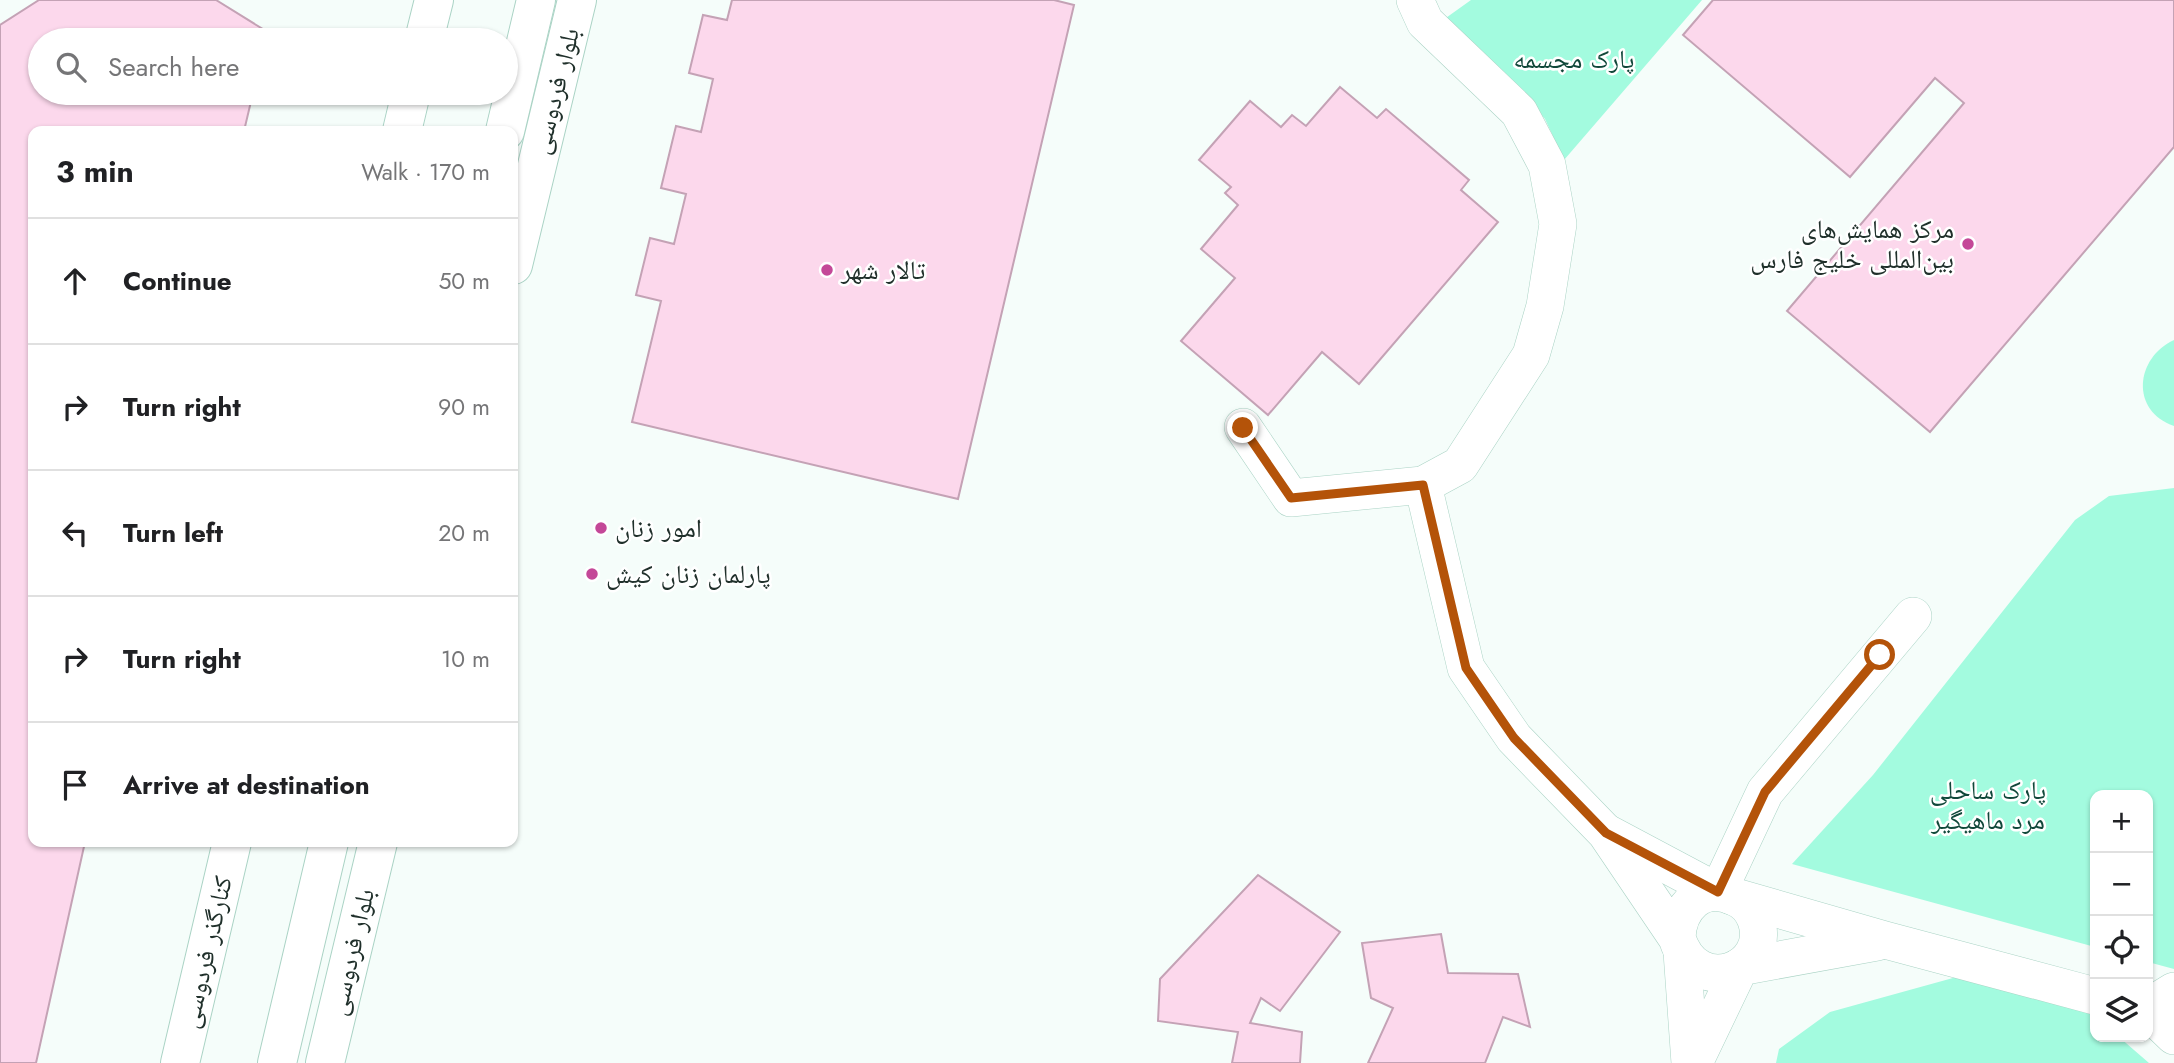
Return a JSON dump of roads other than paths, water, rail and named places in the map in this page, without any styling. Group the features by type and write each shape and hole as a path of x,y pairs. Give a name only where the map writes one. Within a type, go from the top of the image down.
{"main road":[{"path":"427,28 434,0"},
{"name":"بلوار فردوسی","path":"518,76 536,0"},
{"name":"بلوار فردوسی","path":"518,244 577,0"},
{"path":"403,126 408,105"},
{"name":"بلوار فردوسی","path":"506,126 511,105"},
{"name":"کنارگذر فردوسی","path":"180,1063 231,847"},
{"name":"بلوار فردوسی","path":"277,1063 328,847"},
{"name":"بلوار فردوسی","path":"325,1063 377,847"}],"street":[{"path":"1243,428 1291,498 1423,485 1460,465 1531,355 1545,306 1558,224 1547,165 1519,112 1425,22 1415,0"},
{"path":"1423,485 1466,668 1514,738 1606,833 1690,963 1716,974 1740,967 1885,940"},
{"path":"1725,894 1765,792 1913,616"},
{"path":"1606,833 1743,902 1752,911 1757,922 1756,947 1740,967 1692,1063"},
{"path":"1692,1063 1678,925 1683,911 1704,895 1725,894 2090,995"},
{"path":"2153,1005 2174,990"},
{"path":"2153,1011 2174,1017"},
{"path":"2153,1014 2174,1035"}],"place":[{"name":"مرکز همایش‌های بین‌المللی خلیج فارس","path":"1968,244"},
{"name":"تالار شهر","path":"827,270"},
{"name":"امور زنان","path":"601,528"},
{"name":"پارلمان زنان کیش","path":"592,574"}],"park label":[{"name":"پارک مجسمه","path":"1574,59"},
{"name":"پارک ساحلی مرد ماهیگیر","path":"1988,805"}]}
